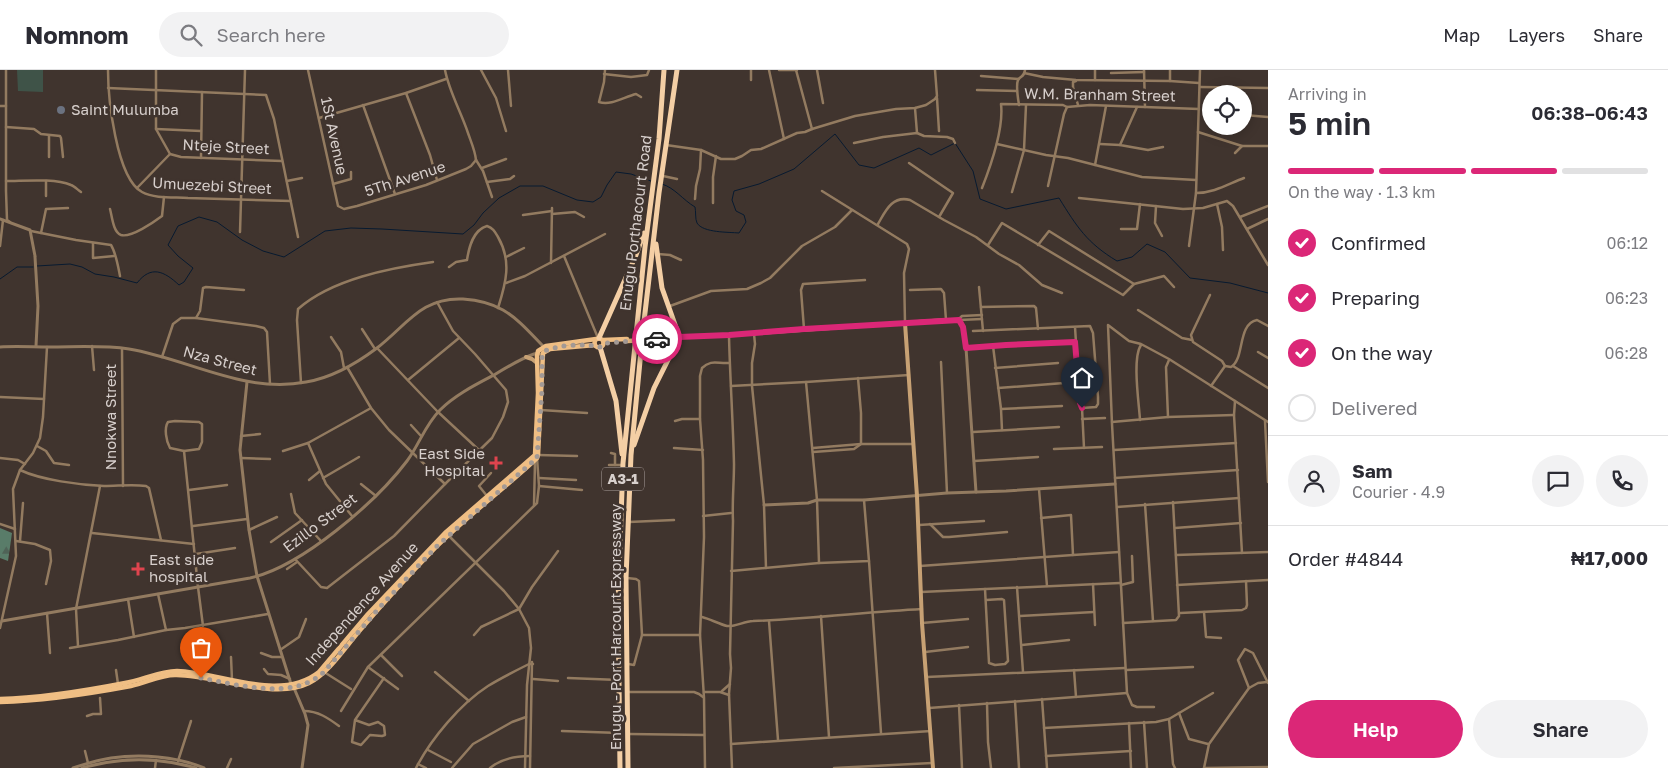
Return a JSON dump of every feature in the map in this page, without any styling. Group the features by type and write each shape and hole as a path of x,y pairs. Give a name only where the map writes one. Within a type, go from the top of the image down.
{"highway":[{"name":"Enugu Porthacourt Road","path":"620,768 619,565 623,464 648,220 659,139 664,70"},
{"name":"Enugu - Port Harcourt Expressway","path":"628,768 626,578 631,455 661,176 677,70"},
{"path":"623,464 616,401 599,342 636,255 648,220"},
{"path":"631,455 654,388 678,337 662,288 654,236"}],"main road":[{"path":"678,337 754,334 804,329 959,320"},
{"path":"905,323 932,766"},
{"name":"Ezillo Street","path":"542,351 599,342 678,337"},
{"path":"536,457 537,362 542,351"},
{"path":"536,457 541,410 542,351"},
{"path":"526,357 537,362"},
{"name":"Independence Avenue","path":"484,502 487,496 536,457"},
{"name":"Independence Avenue","path":"0,701 87,692 178,673 272,688 305,681 318,672 374,608 447,534 536,457"},
{"name":"Independence Avenue","path":"292,684 313,681 324,672 391,594 447,534"},
{"name":"Independence Avenue","path":"87,692 118,684 133,683"}],"street":[{"path":"6,70 6,181 8,220 10,223"},
{"name":"Umuezebi Street","path":"108,70 108,88 116,142 128,174 137,188 146,193 164,197 291,201"},
{"name":"Nteje Street","path":"156,70 156,129 170,154 181,157 282,161"},
{"path":"240,232 245,70"},
{"name":"1St Avenue","path":"308,70 338,206"},
{"path":"445,70 446,79 470,136 476,160 482,168 492,197"},
{"path":"481,70 496,98 506,131"},
{"path":"508,70 511,106"},
{"path":"641,97 636,94 613,102 602,104 599,102 604,82 604,72 640,77 647,75 649,70"},
{"path":"751,70 751,80"},
{"path":"770,70 784,139"},
{"path":"780,70 797,70 812,129"},
{"path":"817,70 823,103"},
{"path":"935,70 939,131"},
{"path":"1095,70 1095,80"},
{"path":"1170,70 1170,82"},
{"path":"1189,246 1196,193 1200,70"},
{"path":"1111,73 1144,71 1145,108"},
{"path":"1019,105 1017,91 1019,79 1025,72 1044,77 1076,80 1127,82 1144,80 1200,83"},
{"path":"981,76 1019,79"},
{"path":"319,118 406,93 446,79"},
{"path":"1076,80 1073,85 1078,105"},
{"path":"108,88 244,93 267,96 298,236"},
{"path":"1252,88 1268,88"},
{"path":"977,90 1017,91"},
{"path":"201,158 202,92"},
{"path":"406,93 430,155 437,180"},
{"path":"666,145 701,150 724,159 738,158 751,150 761,149 812,129 855,116 896,109 915,108 926,105 937,98"},
{"name":"W.M. Branham Street","path":"997,144 1002,104 1199,109"},
{"path":"364,105 395,194"},
{"path":"1012,192 1024,150 1026,105"},
{"path":"0,106 6,106"},
{"path":"1048,186 1067,106"},
{"path":"1096,165 1106,106"},
{"path":"1120,145 1137,107"},
{"path":"915,108 917,133"},
{"path":"1252,116 1268,117"},
{"path":"6,127 34,129 41,134 61,137 63,157"},
{"path":"156,129 202,131"},
{"path":"1198,132 1242,146 1268,146"},
{"path":"854,143 917,133 924,136 947,137 953,139 955,143"},
{"path":"49,136 49,157"},
{"path":"982,188 997,144 1142,177 1196,180"},
{"path":"1100,144 1148,150 1163,147"},
{"path":"1235,153 1242,146"},
{"path":"0,149 6,149"},
{"path":"695,199 701,150"},
{"name":"Nteje Street","path":"137,188 170,154"},
{"path":"713,203 713,177 716,156"},
{"path":"482,168 506,159"},
{"name":"5Th Avenue","path":"338,206 344,209 437,180 471,166 476,160"},
{"path":"909,163 953,193 939,217"},
{"path":"333,184 351,179 351,172"},
{"path":"487,182 510,179 514,176"},
{"path":"661,176 677,179"},
{"path":"287,181 302,178"},
{"path":"1196,193 1206,193 1244,178"},
{"path":"6,181 72,185 80,192"},
{"path":"46,182 46,196"},
{"path":"822,191 878,224 907,244 909,248 904,274 905,323"},
{"path":"110,209 118,232 121,235 125,235 141,230 162,216 164,197"},
{"path":"1079,198 1170,209 1203,208 1229,201 1268,265"},
{"path":"878,224 896,200 905,199 976,237 1004,257 1020,265 1042,284 1062,293"},
{"path":"1121,229 1137,229 1140,204"},
{"path":"1217,204 1222,227 1223,250"},
{"path":"1156,206 1154,223 1162,236"},
{"path":"1240,217 1268,206"},
{"path":"41,233 46,209 68,208"},
{"path":"669,307 711,291 747,289 761,283 770,278 802,246 835,227 852,210"},
{"path":"551,263 552,211"},
{"path":"523,215 552,211 575,212 584,217"},
{"path":"1247,229 1268,219"},
{"path":"0,246 2,220 31,231 112,246 120,276"},
{"path":"988,245 1002,223 1124,295 1134,284 1164,276 1174,287"},
{"path":"449,267 467,260 470,243 484,226 493,229 501,242 508,270 498,308"},
{"path":"31,231 37,272 36,346"},
{"path":"1038,245 1049,231 1134,284"},
{"path":"506,283 525,276 605,234"},
{"path":"93,243 93,258 114,256"},
{"path":"506,257 524,248"},
{"path":"657,254 670,255 681,260"},
{"path":"564,256 599,342"},
{"path":"301,383 298,309 337,287 382,271 433,262"},
{"path":"804,329 801,290 803,284 865,280"},
{"path":"979,287 983,331"},
{"path":"196,318 200,311 203,288 244,290"},
{"path":"910,290 941,289 944,293 946,320"},
{"path":"1192,340 1191,335 1210,295"},
{"name":"Nza Street","path":"0,347 92,346 122,348 162,357 247,382 270,384 301,383 321,378 346,367 376,349 409,318 437,302 467,299 498,308 524,326 542,351"},
{"path":"287,569 296,561 321,587 327,588 394,536 445,484 480,452 496,432 507,407 506,390 475,354 458,338 437,302"},
{"path":"980,307 1034,306 1036,308 1038,329"},
{"path":"1138,310 1182,338 1192,340 1222,360 1225,366"},
{"path":"959,320 962,316 982,315"},
{"path":"162,357 175,320 184,317 248,324 266,330 270,384"},
{"path":"959,320 982,320"},
{"path":"959,320 963,327 966,348 976,492"},
{"path":"1233,366 1238,361 1243,336 1252,321 1257,320 1268,326"},
{"path":"1154,707 1137,707 1132,705 1126,693 1108,325 1129,342 1141,344 1170,359 1267,421 1268,482"},
{"path":"973,332 1090,326 1093,333 1098,404 1096,407 1082,408"},
{"path":"1075,327 1084,448"},
{"path":"362,328 376,349 480,452"},
{"path":"754,334 752,386 764,505 766,568"},
{"path":"729,335 734,500 731,513 733,521 729,695 732,768"},
{"path":"331,337 342,352 346,367 371,408 412,454 445,484"},
{"path":"408,380 458,338"},
{"path":"966,348 1075,342"},
{"path":"1140,420 1137,366 1141,344"},
{"path":"92,346 94,370"},
{"path":"993,346 1002,430"},
{"path":"18,541 15,530 12,494 20,470 37,446 43,424 47,347"},
{"name":"Nnokwa Street","path":"122,348 123,486"},
{"name":"Ezillo Street","path":"2,621 257,576 296,561 376,496 412,454 421,436 438,412 458,395 526,357 542,351"},
{"path":"1258,352 1268,358"},
{"path":"1168,417 1166,367 1170,359"},
{"path":"705,768 704,692 700,634 702,616 703,450 700,419 700,376 702,368 706,364 714,361 729,363"},
{"path":"941,362 947,492"},
{"path":"995,368 1058,363"},
{"path":"1225,366 1233,366 1268,388"},
{"path":"1211,386 1225,366"},
{"path":"731,386 909,375"},
{"path":"858,378 861,444"},
{"path":"247,382 241,436 241,458 248,530 257,576 268,614 308,726 302,768"},
{"path":"806,382 817,500 819,564"},
{"path":"998,388 1064,383"},
{"path":"0,397 44,399"},
{"path":"1235,401 1234,415 1242,553"},
{"path":"1001,409 1062,406"},
{"path":"283,451 308,443 371,408"},
{"path":"541,410 587,413"},
{"path":"1112,422 1168,417 1234,415"},
{"path":"1082,419 1105,418"},
{"path":"676,421 700,419"},
{"path":"168,422 202,424 200,448 184,451 172,449 168,446 166,426 168,422"},
{"path":"411,425 421,436"},
{"path":"973,432 1059,427"},
{"path":"241,436 260,434"},
{"path":"308,443 330,491 352,516"},
{"path":"1114,450 1236,443"},
{"path":"813,450 861,444 913,444"},
{"path":"37,446 46,451 54,463 69,465"},
{"path":"1054,449 1102,447"},
{"path":"674,448 703,450"},
{"path":"184,451 203,626"},
{"path":"611,453 615,454 615,465"},
{"path":"323,478 359,456"},
{"path":"536,457 577,456"},
{"path":"342,709 368,667 538,501 539,478 536,457"},
{"path":"534,505 536,457"},
{"path":"974,461 1038,457"},
{"path":"0,458 18,460 25,464"},
{"path":"241,458 270,459"},
{"path":"608,465 623,464"},
{"path":"20,470 34,475 100,486 144,485 149,488 160,540"},
{"path":"1115,478 1238,470"},
{"path":"309,480 320,471"},
{"path":"487,496 479,486 491,473"},
{"path":"539,478 576,480"},
{"path":"361,484 376,496"},
{"path":"764,505 808,503 817,500 864,500 947,492 1115,484"},
{"path":"189,490 227,485"},
{"path":"78,646 76,609 100,486"},
{"path":"539,486 582,490"},
{"path":"1039,489 1047,586"},
{"path":"290,494 295,513 321,541"},
{"path":"1117,507 1239,498"},
{"path":"864,500 881,733"},
{"path":"1123,623 1176,620 1180,613 1173,502"},
{"path":"0,628 14,564 23,503"},
{"path":"1145,504 1153,621"},
{"path":"703,516 731,513"},
{"path":"1041,518 1071,515 1073,554"},
{"path":"248,530 277,517"},
{"path":"193,526 247,519"},
{"path":"271,542 302,520"},
{"path":"628,522 674,520"},
{"path":"917,525 984,521"},
{"path":"1175,528 1241,523"},
{"path":"0,524 15,530"},
{"path":"930,524 943,537 948,538 1007,532"},
{"path":"92,533 194,544"},
{"path":"447,534 504,591 520,610 529,628 532,648 526,717 525,768"},
{"path":"18,541 35,544 50,550 51,561 46,584"},
{"path":"196,554 235,548"},
{"path":"474,635 481,628 520,610 532,587 558,551"},
{"path":"919,566 1119,552"},
{"path":"1176,555 1268,552"},
{"path":"921,592 1133,582 1132,556"},
{"path":"731,571 869,561"},
{"path":"626,578 636,578 639,581 642,635 634,665 626,664"},
{"path":"1177,585 1268,580"},
{"path":"1180,613 1242,610 1246,608 1246,581"},
{"path":"1093,584 1095,625"},
{"path":"1017,587 1023,672"},
{"path":"985,589 989,663 995,665 1005,664 1008,661 1004,600 986,600"},
{"path":"158,594 166,630"},
{"path":"128,599 134,637"},
{"path":"702,616 730,626 748,621 857,615 871,612 922,609"},
{"path":"1020,616 1094,612"},
{"path":"1204,612 1206,637 1221,638"},
{"path":"47,613 50,653"},
{"path":"70,648 268,614"},
{"path":"822,616 829,737"},
{"path":"280,650 299,637 306,619"},
{"path":"922,623 968,619"},
{"path":"769,621 778,740"},
{"path":"642,635 700,634"},
{"path":"1022,645 1069,640"},
{"path":"924,652 968,647"},
{"path":"1248,688 1238,660 1245,649 1253,653 1268,682 1258,683 1248,688 1209,744 1204,768 1268,766"},
{"path":"261,653 272,657 282,657"},
{"path":"381,655 402,676"},
{"path":"231,657 235,682"},
{"path":"530,768 533,679 531,664"},
{"path":"416,768 450,722 469,701 487,687 531,664"},
{"path":"368,667 398,689"},
{"path":"927,677 1192,667"},
{"path":"264,669 268,674 281,675 292,684"},
{"path":"116,670 118,684"},
{"path":"1074,670 1076,697"},
{"path":"324,672 351,689"},
{"path":"435,672 469,701"},
{"path":"355,720 369,725 378,722 384,726 385,735 370,735 361,745 352,742 355,720 384,678"},
{"path":"568,678 619,680"},
{"path":"533,679 558,681"},
{"path":"720,692 730,684"},
{"path":"627,692 694,692 704,698"},
{"path":"704,692 720,692 729,695"},
{"path":"929,708 1126,693"},
{"path":"1044,728 1169,719 1213,693"},
{"path":"87,716 101,714 100,698"},
{"path":"1042,699 1047,768"},
{"path":"1015,701 1019,768"},
{"path":"987,703 991,768"},
{"path":"959,705 962,768"},
{"path":"304,711 311,711 326,717 339,726"},
{"path":"1179,713 1189,739 1209,744"},
{"path":"452,768 473,744 512,722 526,717"},
{"path":"1169,719 1173,764 1176,768"},
{"path":"178,761 191,721"},
{"path":"1144,722 1147,768"},
{"path":"1129,723 1131,768"},
{"path":"562,731 620,734"},
{"path":"731,744 930,731"},
{"path":"628,734 704,735"},
{"path":"428,750 451,762"},
{"path":"85,751 88,763"},
{"path":"1046,756 1131,751"},
{"path":"73,768 88,763 133,756 178,761 204,768"},
{"path":"490,768 504,760 530,756"},
{"path":"156,759 196,768"},
{"path":"155,768 156,759"},
{"path":"227,768 231,759"},
{"path":"82,768 106,760"},
{"path":"106,760 106,768"},
{"path":"418,764 426,768"},
{"path":"834,768 932,766"}],"green space":[{"path":"17,70 43,70 43,92 18,91"},
{"path":"0,528 12,533 8,561 0,558"}],"waterway":[{"path":"662,184 671,188 695,207 696,221 700,226 716,231 739,233 746,222 744,215 736,211 732,200 734,191 759,184 794,169 835,134 859,165 874,168 919,148 931,155 955,143 973,171 980,199 1006,209 1059,198 1071,218 1090,241 1117,261 1132,257 1147,244 1165,252 1190,278 1230,283 1268,293"},
{"path":"37,266 70,264 82,267 95,274 137,283 147,274 158,272 168,276 179,285 184,282 193,268 168,245 178,226 199,217 217,222 242,240 263,251 284,257 325,231 351,228 463,234 499,198 520,186 543,186 577,200 593,202 601,197 616,172 631,174 651,181"},
{"path":"0,279 17,267 33,267"}],"way so far":[{"path":"201,678 264,688 294,688 317,678 391,594 437,546 537,458 542,390 542,355 545,351 583,345 600,347 607,343 657,339"}],"place":[{"name":"Saint Mulumba","path":"61,110"},
{"name":"East Side Hospital","path":"496,463"},
{"name":"East side hospital","path":"138,569"}],"route":[{"path":"657,339 678,340 679,337 754,334 804,329 959,320 963,327 966,348 1075,342 1082,408"}]}
